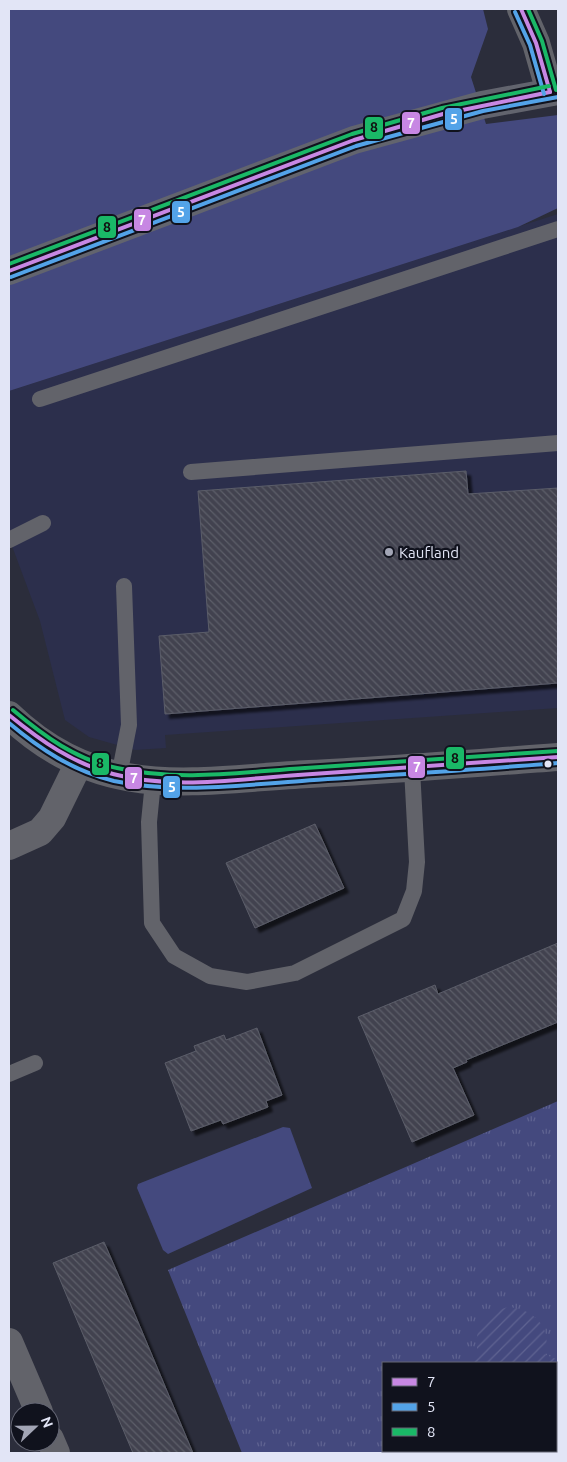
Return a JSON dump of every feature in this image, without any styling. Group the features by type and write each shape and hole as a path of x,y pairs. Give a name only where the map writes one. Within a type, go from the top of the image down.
{"main road":[{"path":"9,271 354,140 453,112 554,92"}],"street":[{"path":"521,9 554,92"},
{"path":"9,715 44,743 78,763 119,776 153,782 224,781 412,769 558,757"},
{"path":"9,846 40,832 52,818 78,763"},
{"path":"9,1342 35,1402"}],"lane":[{"path":"40,399 558,229"},
{"path":"191,472 558,443"},
{"path":"9,540 43,523"},
{"path":"119,776 129,725 124,586"},
{"path":"153,782 149,822 152,924 174,956 210,976 247,982 295,973 403,919 414,891 417,862 412,769"},
{"path":"9,1074 35,1063"}],"shaded area":[{"path":"558,214 558,708 165,735 166,748 135,750 89,737 65,720 40,621 9,538 9,391"}],"green space":[{"path":"9,9 483,9 488,29 471,77 486,124 558,115 558,208 518,227 9,391"},
{"path":"558,1101 558,1453 242,1453 168,1270"},
{"path":"283,1127 290,1128 312,1188 168,1254 163,1250 137,1188 138,1184"},
{"path":"509,1307 533,1316 544,1328 546,1345 544,1354 556,1359 554,1362 467,1362 479,1357 477,1339 478,1331 482,1324 486,1318"}],"building":[{"path":"466,471 468,494 558,488 558,683 165,714 159,636 209,632 198,491"},
{"path":"315,824 344,888 255,928 226,863"},
{"path":"558,943 558,1022 466,1060 467,1062 453,1068 474,1115 412,1142 358,1017 435,985 438,994"},
{"path":"257,1028 282,1095 266,1101 268,1107 223,1124 221,1120 191,1131 165,1063 196,1051 194,1046 224,1035 226,1040"},
{"path":"104,1242 193,1453 133,1453 100,1375 53,1263"}],"transit line":[{"name":"7","path":"521,9 536,43 550,92"},
{"name":"8","path":"528,9 542,41 556,90"},
{"name":"5","path":"515,12 530,45 544,94"},
{"name":"8","path":"9,264 352,134 442,108 549,86"},
{"name":"7","path":"9,271 354,140 443,114 550,92"},
{"name":"5","path":"11,277 356,146 483,111 558,97"},
{"name":"8","path":"13,710 61,746 88,759 117,768 164,774 211,775 558,751"},
{"name":"7","path":"9,715 45,742 84,764 113,774 135,779 158,781 229,781 558,757"},
{"name":"5","path":"9,723 33,742 58,758 99,777 137,785 160,787 231,786 558,763"}],"place":[{"name":"Kaufland","path":"389,552"}]}
